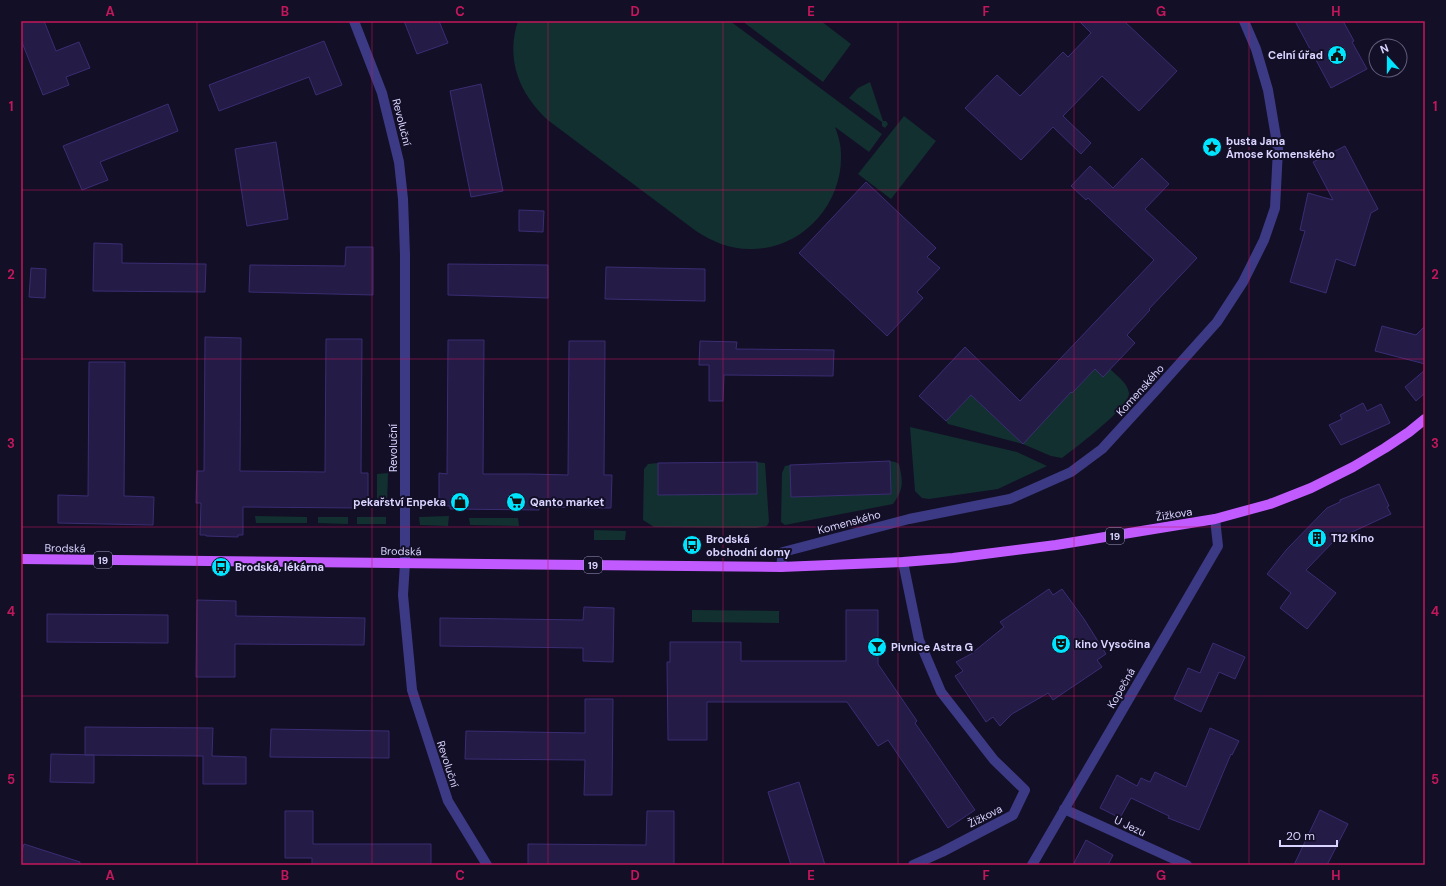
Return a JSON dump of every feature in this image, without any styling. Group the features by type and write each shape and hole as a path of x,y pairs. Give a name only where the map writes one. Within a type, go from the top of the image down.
{"main road":[{"name":"Žižkova","path":"781,567 903,562 1056,545 1215,519 1270,504 1311,488 1353,467 1385,448 1425,419"},
{"name":"Brodská","path":"21,559 781,567"}],"street":[{"name":"Revoluční","path":"354,21 382,93 399,162 403,199 405,255 404,595 412,690 448,801 487,865"},
{"name":"Komenského","path":"781,567 783,552 909,519 1010,499 1071,472 1102,448 1217,322 1246,275 1264,240 1275,208 1278,149 1268,90 1256,49 1244,21"},
{"name":"Kopečná","path":"1032,865 1218,546 1215,519"},
{"name":"Žižkova","path":"903,562 919,640 941,692 994,760 1025,790 1013,815 942,852 913,865"},
{"name":"U Jezu","path":"1064,809 1187,865"}],"green space":[{"path":"518,21 730,21 882,134 869,152 835,127 840,143 841,154 840,172 835,190 827,206 816,221 802,233 786,242 769,247 743,249 722,244 696,231 549,121 539,111 523,88 514,63 514,35"},
{"path":"742,21 821,21 851,44 823,82"},
{"path":"870,82 883,121 886,121 888,124 885,128 882,126 882,122 849,98 858,88"},
{"path":"904,116 936,141 891,199 858,174"},
{"path":"1095,369 1110,369 1119,377 1128,389 1129,393 1127,399 1121,408 1062,458 1051,456 1023,444 948,424 946,421 974,392 992,410 1072,393"},
{"path":"910,427 1017,452 1047,466 998,489 929,499 922,498 915,491"},
{"path":"890,461 899,464 902,481 901,489 893,504 785,525 781,522 782,473 785,466 790,465 792,497 891,494"},
{"path":"757,462 765,463 769,522 767,526 756,528 654,527 643,520 644,469 648,464 658,463 658,495 757,494"},
{"path":"388,473 387,507 377,506 377,474"},
{"path":"255,516 307,517 307,523 256,523"},
{"path":"449,516 448,526 420,525 419,517"},
{"path":"318,517 348,517 348,524 318,523"},
{"path":"357,517 386,517 386,524 357,524"},
{"path":"469,518 518,518 519,526 470,525"},
{"path":"594,530 626,531 625,540 594,540"},
{"path":"692,610 779,611 779,623 692,622"}],"building":[{"path":"21,21 44,21 56,51 79,42 90,68 66,77 69,85 43,95 21,40"},
{"path":"404,21 439,21 448,43 417,54"},
{"path":"1079,21 1124,21 1177,71 1139,111 1102,76 1063,116 1091,143 1081,154 1053,127 1021,160 965,108 997,75 1020,96 1063,52 1068,57 1091,33"},
{"name":"Celní úřad","path":"1295,21 1343,21 1354,41 1352,42 1367,69 1331,88"},
{"path":"324,41 342,85 316,95 309,77 219,111 209,85"},
{"path":"481,84 503,191 471,197 450,91"},
{"path":"168,104 178,131 100,162 108,180 82,190 63,146"},
{"path":"276,142 288,219 247,226 235,149"},
{"path":"1345,146 1378,209 1371,213 1355,266 1336,259 1326,293 1290,282 1305,231 1300,230 1308,193 1333,200 1313,162"},
{"path":"1142,158 1169,184 1145,209 1197,258 1149,309 1150,310 1127,335 1135,343 1103,377 1095,369 1072,393 1071,392 1023,444 971,395 946,421 919,396 965,347 1020,401 1154,260 1088,198 1086,200 1071,186 1090,166 1113,188"},
{"path":"866,182 936,248 927,257 940,268 917,292 923,298 887,336 799,253"},
{"path":"519,210 544,211 543,232 519,231"},
{"path":"94,243 122,244 122,263 206,264 205,292 93,291"},
{"path":"346,247 373,247 373,295 249,292 250,265 345,266"},
{"path":"448,264 548,265 548,298 448,295"},
{"path":"606,267 705,269 705,301 605,299"},
{"path":"31,268 46,269 45,298 29,297"},
{"path":"1382,326 1416,335 1425,326 1425,364 1375,351"},
{"path":"205,337 241,338 240,471 325,472 326,339 362,339 361,473 368,473 368,505 358,505 357,508 243,507 243,535 238,535 238,537 200,535 201,503 196,503 197,471 204,471"},
{"path":"448,340 484,340 483,474 568,475 569,341 605,341 604,475 612,475 611,508 539,507 539,510 450,509 450,506 439,506 439,473 447,474"},
{"path":"700,341 737,342 736,349 834,350 833,376 724,375 723,401 709,401 709,365 699,365"},
{"path":"89,362 125,362 124,496 154,497 153,525 58,523 58,495 88,496"},
{"path":"1425,370 1425,393 1416,401 1405,387"},
{"path":"1363,403 1367,411 1381,404 1390,423 1341,445 1329,425 1342,419 1340,415"},
{"path":"890,461 891,494 791,497 790,465"},
{"path":"757,462 757,494 658,495 658,463"},
{"path":"1379,484 1391,514 1335,540 1306,570 1336,593 1307,629 1280,608 1291,593 1267,574 1287,549 1327,508 1340,502 1340,500"},
{"path":"1049,589 1053,595 1062,589 1084,619 1106,654 1097,660 1102,667 1053,700 1048,693 1012,714 1000,726 993,717 986,722 955,676 963,671 956,662 971,654 1004,627 1000,622"},
{"path":"197,600 236,601 236,616 365,618 364,645 235,644 235,677 196,677"},
{"path":"584,607 614,608 613,662 583,661 583,648 440,646 440,618 583,620"},
{"path":"846,610 878,610 878,664 917,721 915,723 975,810 948,828 888,740 878,746 847,702 707,702 707,740 668,740 667,662 670,662 670,642 741,642 741,661 846,661"},
{"path":"47,614 168,615 168,643 47,642"},
{"path":"1213,643 1245,657 1235,679 1219,672 1201,712 1174,699 1188,668 1200,673"},
{"path":"585,699 613,699 612,795 584,795 585,760 465,759 466,731 585,733"},
{"path":"85,727 213,728 212,756 246,757 246,784 203,784 203,756 85,755"},
{"path":"1210,728 1239,741 1232,755 1231,754 1199,830 1168,818 1169,816 1131,798 1120,818 1100,808 1117,775 1137,786 1141,778 1150,782 1155,772 1186,787"},
{"path":"271,729 389,731 389,758 270,757"},
{"path":"51,754 94,755 94,783 50,782"},
{"path":"799,782 825,865 791,865 768,792"},
{"path":"1320,810 1348,824 1327,865 1294,865"},
{"path":"285,811 313,811 313,844 431,844 431,865 312,865 312,858 285,858"},
{"path":"647,811 674,811 674,865 528,865 528,844 646,845"},
{"path":"1086,840 1113,855 1108,865 1073,865"},
{"path":"24,844 80,862 80,865 21,865 21,854"}],"place":[{"name":"Celní úřad","path":"1337,55"},
{"name":"busta Jana Ámose Komenského","path":"1212,147"},
{"name":"pekařství Enpeka","path":"460,502"},
{"name":"Qanto market","path":"516,502"},
{"name":"T12 Kino","path":"1317,538"},
{"name":"Brodská obchodní domy","path":"692,545"},
{"name":"Brodská, lékárna","path":"221,567"},
{"name":"kino Vysočina","path":"1061,644"},
{"name":"Pivnice Astra G","path":"877,647"}]}
